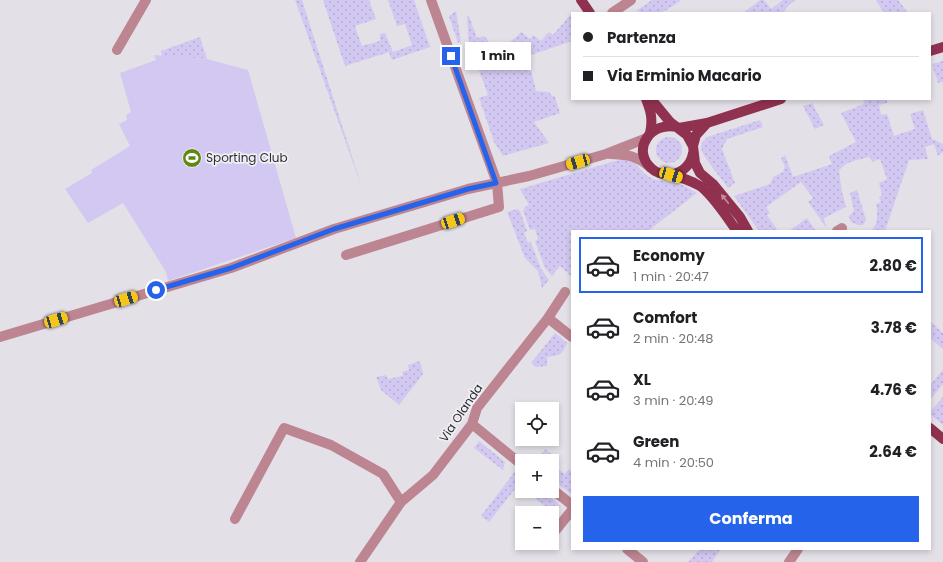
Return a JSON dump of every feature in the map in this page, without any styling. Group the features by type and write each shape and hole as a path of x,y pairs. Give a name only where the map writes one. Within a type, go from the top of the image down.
{"main road":[{"path":"581,0 589,12"},
{"path":"931,51 943,47"},
{"path":"646,100 652,113 652,124 644,145 644,153 650,168 656,172 664,175 671,175 678,173 689,164 696,135 707,123"},
{"path":"652,100 670,122 688,135 693,149 695,164 700,173 713,184 740,217 747,230"},
{"path":"649,135 663,126 678,128 707,123 778,100"},
{"path":"671,175 688,180 701,187 737,230"},
{"path":"931,429 943,439"}],"street":[{"path":"117,50 146,0"},
{"path":"346,255 499,207 496,183 431,0"},
{"path":"613,12 631,0"},
{"path":"0,337 231,268 334,229 468,189 529,176 606,154 649,135"},
{"path":"606,154 631,155 641,159 650,168"},
{"name":"Via Olanda","path":"360,562 401,502 433,474 472,424 477,408 548,318 565,292"},
{"path":"548,318 571,336"},
{"path":"472,424 515,459"},
{"path":"236,519 284,428 331,446 383,474 401,502"},
{"path":"559,495 571,504"},
{"path":"559,526 571,511"},
{"path":"628,550 643,562"},
{"path":"789,562 797,550"}],"shaded area":[{"path":"295,0 302,0 362,188"},
{"path":"323,0 369,0 376,19 355,26 362,46 380,41 380,34 385,33 393,52 412,45 405,24 397,26 388,0 414,0 430,47 392,60 389,52 345,66"},
{"path":"652,0 680,0 662,12 636,11"},
{"path":"760,0 764,0 771,9 783,0 796,0 789,5 784,12 744,12"},
{"path":"876,0 898,0 907,12 895,11 883,12"},
{"path":"456,11 461,42 458,43 449,16"},
{"path":"571,14 571,41 528,56 536,91 549,92 555,97 560,113 534,122 549,143 503,156 494,142 479,98 488,95 477,65 466,68 470,63 467,16 469,16 477,38 484,36 488,40 490,49 511,41 521,32 530,39 533,35 541,41 549,32 553,35"},
{"path":"200,37 207,59 162,56 161,51"},
{"name":"Sporting Club","path":"154,55 207,59 248,70 296,238 168,281 166,272 123,203 88,223 65,189 92,173 91,170 130,146 119,124 127,120 126,115 131,112 120,73 156,60"},
{"path":"943,61 943,82 938,83 932,64"},
{"path":"863,100 887,100 887,103 879,105 881,115 887,114 894,136 915,129 910,114 923,110 932,139 943,144 943,152 938,156 934,144 925,147 928,159 909,160 885,230 872,230 875,226 877,219 876,204 881,202 879,197 882,195 879,183 887,179 880,159 872,162 870,157 849,163 842,167 839,171 846,207 824,218 826,227 808,202 813,198 801,182 766,207 770,213 767,215 777,230 758,230 734,196 770,184 773,177 783,172 785,166 781,159 785,155 793,177 832,164 829,156 856,142 841,113 864,104"},
{"path":"812,103 824,125 815,129 803,106"},
{"path":"760,120 763,127 727,139 722,149 735,183 728,188 702,152 702,143 707,137"},
{"path":"669,137 678,141 682,150 678,159 669,163 660,159 656,150 660,141"},
{"path":"625,159 633,161 652,179 683,185 697,193 649,230 571,230 571,276 560,266 552,276 545,268 535,241 538,239 535,229 530,230 523,211 525,207 529,205 520,189"},
{"path":"857,190 866,220 863,225 858,225 851,222 849,216 854,211 850,193"},
{"path":"517,209 520,211 527,231 524,233 528,243 531,242 541,269 549,280 542,288 538,271 525,258 507,212"},
{"path":"807,218 815,230 790,230"},
{"path":"931,322 943,333 943,349 931,339"},
{"path":"555,333 567,343 564,350 558,355 547,357 547,366 536,367 531,363"},
{"path":"420,361 423,374 399,405 381,390 376,377 386,375 388,379 403,376 402,372 409,370 408,365"},
{"path":"943,370 943,384 931,399 931,384"},
{"path":"943,397 943,425 931,415 931,411"},
{"path":"479,441 505,462 503,470 474,448"},
{"path":"545,449 552,454 541,454"},
{"path":"569,469 571,471 571,494 559,485 559,470 565,474"},
{"path":"515,471 515,489 489,522 481,516"},
{"path":"535,498 551,498 561,506 559,508 559,506 545,506"},
{"path":"699,550 720,550 712,562 688,562"}],"place":[{"name":"Sporting Club","path":"192,158"}],"route":[{"path":"156,290 231,268 334,229 468,189 496,183 451,56"}]}
